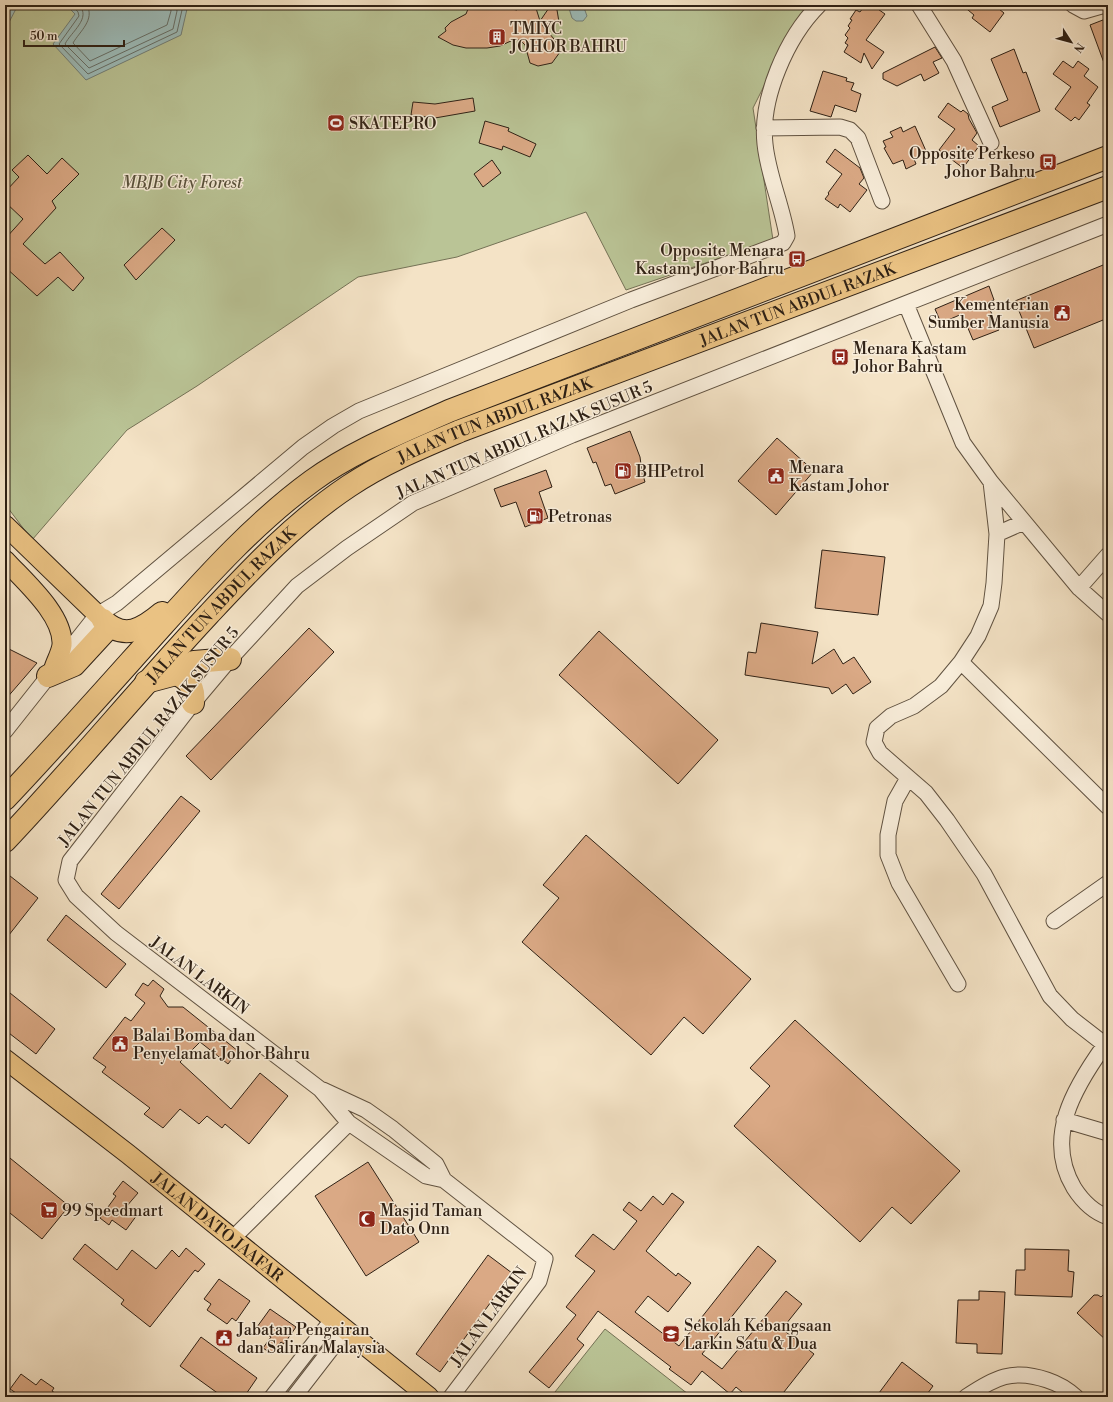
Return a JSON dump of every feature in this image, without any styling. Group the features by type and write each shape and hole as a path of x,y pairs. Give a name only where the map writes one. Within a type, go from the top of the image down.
{"highway":[{"name":"JALAN TUN ABDUL RAZAK","path":"5,799 203,580 294,495 312,481 372,446 449,411 1108,157"},
{"name":"JALAN TUN ABDUL RAZAK","path":"5,840 146,682 282,538 348,486 388,463 460,431 1108,187"},
{"path":"51,672 74,665 103,621 123,632 148,624 203,580"},
{"path":"146,682 176,674 194,662 230,659"},
{"path":"176,674 188,680 192,686 194,694 193,703"}],"main road":[{"path":"5,525 103,621"},
{"path":"5,560 48,608 59,626 62,647 51,672"},
{"name":"JALAN DATO JAAFAR","path":"5,1059 233,1238 338,1325 429,1397"}],"street":[{"path":"103,621 117,602 303,447 333,426 359,411 631,300 783,243 787,236 765,145 764,117 780,64 800,27 819,5"},
{"path":"919,5 954,61 991,143"},
{"path":"1073,5 1084,11 1105,5"},
{"path":"764,128 840,127 850,130 858,138 882,201"},
{"name":"JALAN TUN ABDUL RAZAK SUSUR 5","path":"66,880 70,861 193,703 230,659 297,586 347,548 413,503 572,435 1108,224"},
{"path":"906,304 963,443 992,482 1079,588 1108,614"},
{"path":"992,482 997,534 994,583 991,606 978,636 961,662 941,686 914,706 891,716 877,728 874,742 880,753 926,793 947,820 984,874 1050,996 1072,1020 1106,1046 1090,1066 1072,1096 1064,1120 1062,1158 1069,1179 1080,1197 1096,1213 1108,1217"},
{"path":"997,534 1024,522"},
{"path":"1079,588 1108,555"},
{"path":"961,662 1108,807"},
{"path":"5,731 51,672"},
{"path":"908,778 895,801 888,835 888,855 898,883 958,984"},
{"name":"JALAN LARKIN","path":"66,880 76,896 116,933 320,1089 349,1123 426,1176 444,1180"},
{"path":"1054,921 1108,883"},
{"name":"JALAN LARKIN","path":"320,1089 366,1110 399,1134 436,1164 444,1180 545,1259 539,1281 451,1397"},
{"path":"1064,1120 1108,1133"},
{"path":"233,1238 349,1123 399,1134"},
{"path":"272,1397 338,1325"},
{"path":"294,1397 338,1325"},
{"path":"966,1397 992,1381 1005,1376 1022,1374 1064,1386 1076,1397"}],"green space":[{"name":"MBJB City Forest","path":"5,5 811,5 783,48 753,108 773,240 626,290 586,212 457,257 358,277 197,386 127,430 32,540 5,504"},
{"path":"605,1329 688,1394 685,1397 551,1397"}],"water":[{"path":"5,5 18,5 5,30"},
{"path":"66,5 184,5 187,9 181,35 86,80 53,44 75,14"},
{"path":"568,5 583,5 587,16 583,21 576,21 572,18"}],"building":[{"name":"TMIYC JOHOR BAHRU","path":"517,5 535,5 540,21 551,5 557,10 559,22 542,25 554,39 560,52 552,63 538,66 530,63 525,45 520,40 513,40 500,46 487,48 466,48 453,45 438,37 446,31 445,28 451,22 466,14 468,9 500,7 517,10"},
{"path":"865,5 872,5 885,14 866,40 884,52 872,69 864,53 861,63 844,52 848,45 845,43 848,38 845,35 850,28 848,26 852,20 850,19 856,10 860,12"},
{"path":"962,5 994,5 1004,13 990,32 972,18 974,15"},
{"path":"1108,18 1108,71 1107,71 1090,25"},
{"path":"935,47 942,58 933,62 939,73 924,81 921,74 897,86 883,79 883,73"},
{"path":"1014,49 1023,73 1026,72 1040,111 1000,127 992,107 1008,100 991,59"},
{"path":"1063,61 1073,68 1078,61 1089,69 1084,76 1098,87 1087,103 1090,105 1079,120 1075,117 1071,121 1055,109 1071,87 1053,74"},
{"path":"823,71 847,78 846,81 854,83 851,90 861,94 856,112 835,105 831,117 810,111"},
{"path":"473,98 475,111 435,118 411,115 413,102 435,104"},
{"path":"948,103 961,112 963,110 968,114 969,119 977,133 972,140 979,146 963,168 939,150 955,129 938,117"},
{"path":"485,121 509,128 508,131 536,144 530,157 503,146 502,150 479,143"},
{"path":"915,126 926,151 914,159 916,164 906,169 903,160 893,164 884,148 886,147 883,141 893,137 890,132 901,127 903,132"},
{"path":"835,149 860,168 864,178 859,184 867,190 850,212 840,204 838,208 825,199 842,174 826,162"},
{"path":"28,155 47,174 62,158 79,174 52,201 56,208 23,244 45,264 60,252 84,278 73,291 58,277 37,296 5,267 5,239 23,219 5,202 5,192 19,177 12,170"},
{"path":"492,160 501,173 483,187 474,174"},
{"path":"162,228 175,240 136,280 124,265"},
{"path":"1108,263 1108,318 1034,348 1015,301"},
{"path":"989,286 994,300 987,303 999,330 973,340 962,314 941,323 935,309"},
{"path":"630,431 640,457 645,482 615,494 611,484 605,486 596,462 593,463 587,448"},
{"name":"Menara Kastam Johor","path":"777,438 814,471 776,515 738,481"},
{"path":"546,470 552,487 539,492 548,518 525,527 516,502 501,507 494,489"},
{"path":"822,550 885,557 878,615 815,608"},
{"path":"761,623 818,632 812,664 834,649 843,664 854,657 871,682 853,694 846,684 832,694 829,688 745,675 748,652 756,653"},
{"path":"309,628 334,652 211,780 186,756"},
{"path":"599,631 718,740 678,784 559,675"},
{"path":"5,647 37,663 5,700"},
{"path":"181,796 200,811 119,909 101,894"},
{"path":"586,835 751,979 703,1034 684,1017 651,1055 522,942 559,898 543,885"},
{"path":"5,872 38,898 5,940"},
{"path":"66,915 126,964 106,988 47,940"},
{"path":"153,980 164,989 160,996 168,1007 183,1007 238,1051 228,1064 200,1042 180,1062 231,1109 260,1073 288,1096 249,1144 225,1124 222,1128 207,1116 199,1124 180,1109 163,1128 144,1114 150,1108 102,1072 106,1067 93,1058 125,1017 131,1021 145,1003 135,995 143,983 148,986"},
{"path":"5,989 55,1029 36,1054 5,1030"},
{"path":"795,1020 960,1171 911,1224 892,1207 860,1242 734,1126 770,1086 750,1068"},
{"path":"5,1154 69,1206 42,1239 5,1209"},
{"name":"Masjid Taman Dato Onn","path":"368,1162 419,1242 366,1276 315,1196"},
{"path":"123,1181 138,1193 126,1207 137,1215 126,1230 112,1220 109,1225 100,1218 116,1196 113,1194"},
{"path":"672,1193 684,1202 646,1251 676,1276 678,1273 691,1283 668,1312 648,1296 635,1312 679,1346 758,1246 776,1261 702,1354 722,1369 786,1291 802,1304 782,1329 814,1354 780,1397 748,1397 736,1387 730,1394 702,1371 691,1385 669,1369 671,1367 598,1311 577,1339 584,1345 549,1388 529,1372 576,1315 566,1307 595,1271 575,1256 593,1234 614,1250 637,1221 623,1210 629,1202 641,1211 653,1196 663,1205"},
{"path":"85,1244 117,1270 132,1250 156,1269 172,1250 179,1257 186,1248 205,1264 198,1272 195,1270 150,1327 121,1304 124,1300 73,1259"},
{"path":"1025,1249 1069,1250 1068,1271 1074,1272 1072,1297 1015,1295 1016,1270 1025,1270"},
{"path":"488,1255 512,1273 440,1372 416,1354"},
{"path":"219,1279 250,1301 236,1321 232,1318 227,1324 207,1310 211,1304 204,1299"},
{"path":"1108,1290 1108,1342 1077,1313 1094,1295 1101,1297"},
{"path":"979,1291 1005,1292 1002,1354 977,1353 977,1344 956,1343 958,1300 979,1300"},
{"path":"270,1309 296,1327 284,1344 281,1342 272,1354 263,1348 271,1337 257,1327"},
{"path":"201,1337 257,1378 244,1397 223,1397 180,1366"},
{"path":"902,1362 933,1386 925,1397 876,1397"},
{"path":"21,1374 36,1385 41,1379 54,1388 52,1391 61,1397 22,1397 10,1389"}],"place":[{"name":"TMIYC JOHOR BAHRU","path":"497,37"},
{"name":"SKATEPRO","path":"336,123"},
{"name":"Opposite Perkeso Johor Bahru","path":"1048,162"},
{"name":"Opposite Menara Kastam Johor Bahru","path":"797,259"},
{"name":"Kementerian Sumber Manusia","path":"1062,313"},
{"name":"Menara Kastam Johor Bahru","path":"840,357"},
{"name":"BHPetrol","path":"623,471"},
{"name":"Menara Kastam Johor","path":"776,476"},
{"name":"Petronas","path":"535,516"},
{"name":"Balai Bomba dan Penyelamat Johor Bahru","path":"120,1044"},
{"name":"99 Speedmart","path":"49,1210"},
{"name":"Masjid Taman Dato Onn","path":"367,1219"},
{"name":"Sekolah Kebangsaan Larkin Satu & Dua","path":"671,1334"},
{"name":"Jabatan Pengairan dan Saliran Malaysia","path":"224,1338"}]}
